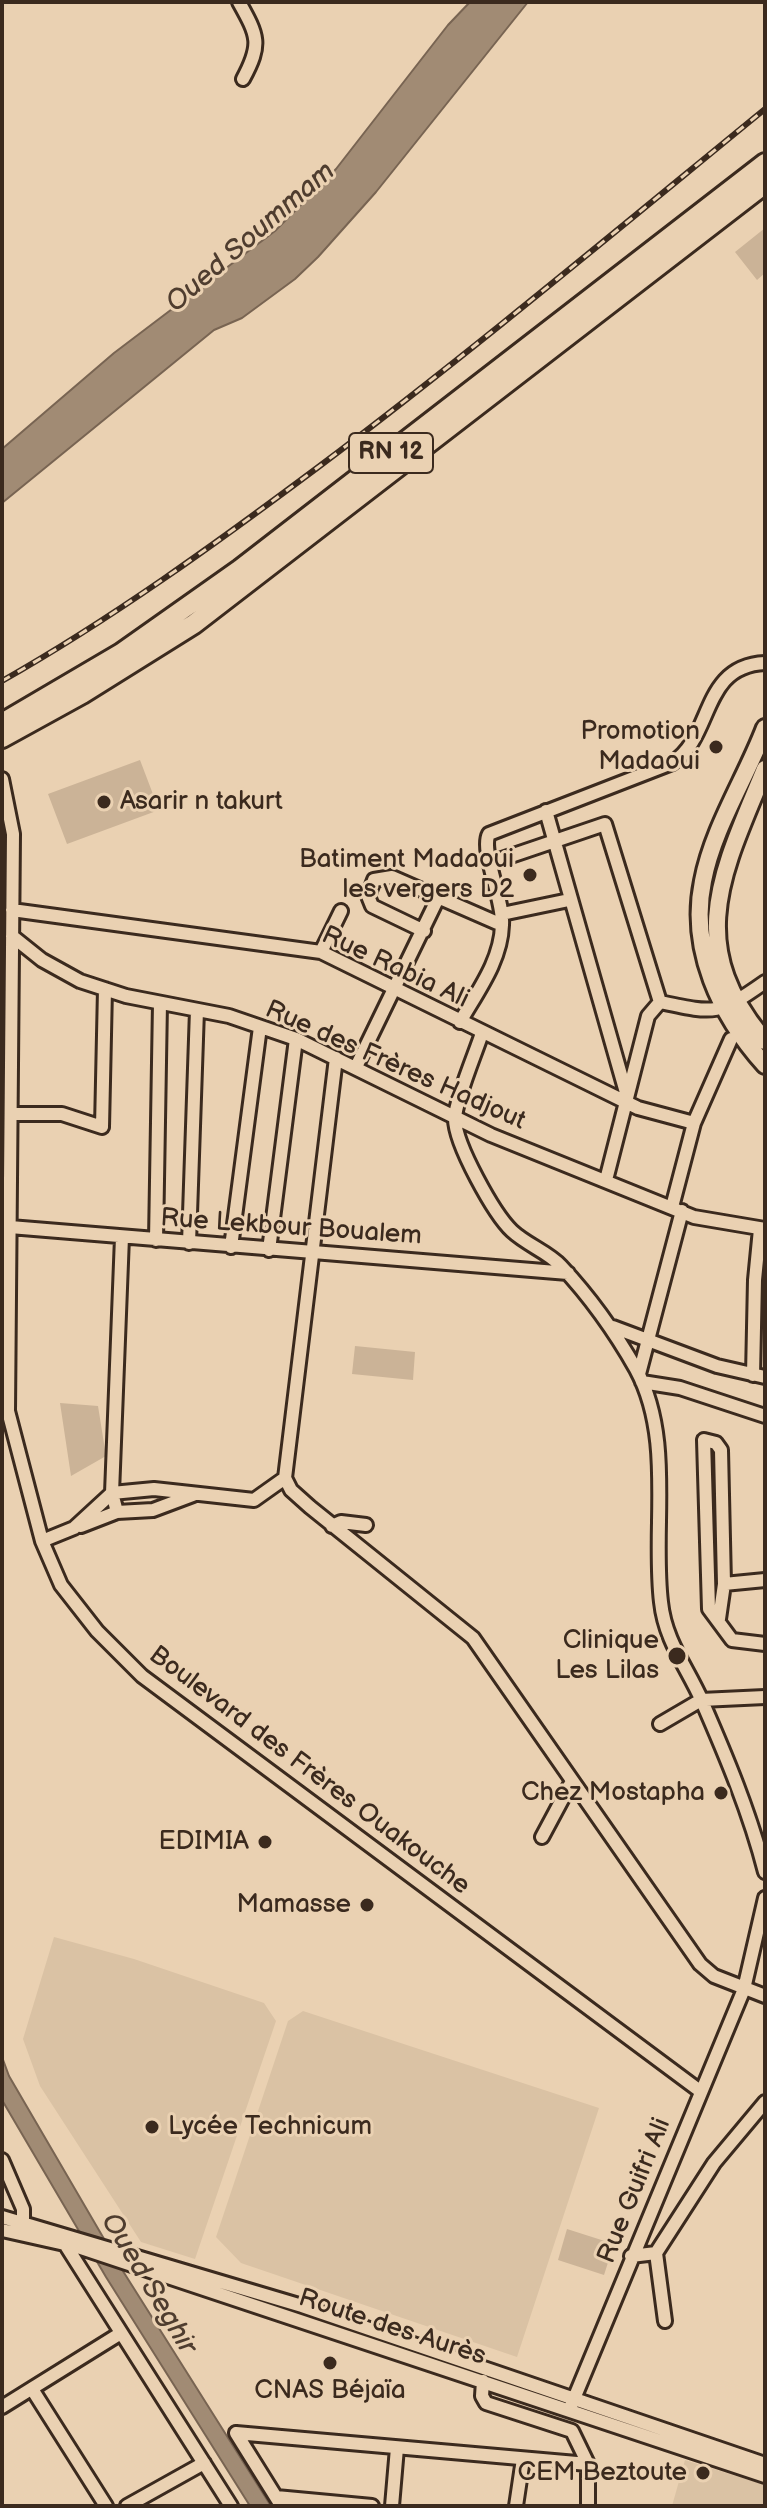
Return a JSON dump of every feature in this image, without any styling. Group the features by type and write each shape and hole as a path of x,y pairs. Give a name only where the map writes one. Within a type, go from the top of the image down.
{"highway":[{"name":"RN 12","path":"2,723 121,653 229,577 765,163"},
{"name":"RN 12","path":"2,738 94,687 194,624 765,184"}],"main road":[{"path":"765,728 703,881 701,941 708,971 765,1065"},
{"path":"765,769 718,887 716,942 730,1006 765,1041"}],"street":[{"path":"239,2 257,37 255,57 243,79"},
{"path":"460,1022 495,959 502,920 485,843 489,834 678,759 688,749 720,684 747,667 765,663"},
{"name":"Boulevard des Frères Ouakouche","path":"2,779 13,834 8,1411 42,1541 61,1585 97,1631 142,1676 700,2091"},
{"path":"546,811 628,1101"},
{"path":"490,863 605,824 660,1002"},
{"path":"424,931 372,906 368,896 371,886 379,877 392,877 438,898 502,920 569,900"},
{"path":"356,1067 438,898"},
{"name":"Rue Rabia Ali","path":"12,910 321,952 482,1033 628,1101 694,1123"},
{"path":"321,952 341,911"},
{"name":"Rue des Frères Hadjout","path":"12,936 42,960 80,981 296,1039 356,1067 454,1120 694,1217 762,1229"},
{"path":"660,1002 710,1012 730,1006 765,982"},
{"path":"11,1114 62,1114 102,1127 105,989"},
{"path":"606,1180 648,1016 660,1002"},
{"path":"156,1240 160,1003"},
{"path":"189,1243 197,1010"},
{"path":"231,1247 260,1027"},
{"path":"482,1033 454,1120 472,1169 493,1208 513,1231 568,1273 610,1326 640,1378 652,1411 660,1486 660,1599 665,1626 674,1651 701,1700 744,1803 765,1872"},
{"path":"269,1250 296,1039"},
{"path":"640,1378 694,1123 731,1039"},
{"path":"336,1058 285,1478 291,1490 332,1526 473,1638 700,1964 714,1976 765,1996"},
{"name":"Rue Lekbour Boualem","path":"10,1227 269,1250 452,1261 568,1273"},
{"path":"610,1326 647,1343 759,1376 755,1280 762,1229"},
{"path":"118,1505 122,1237"},
{"path":"640,1378 765,1416"},
{"path":"719,1619 724,1584 721,1450 716,1443 704,1440 709,1609 732,1640 765,1644"},
{"path":"42,1541 154,1489 254,1500 285,1478"},
{"path":"74,1528 118,1505 153,1510 196,1493"},
{"path":"332,1526 341,1522 366,1525"},
{"path":"724,1584 765,1580"},
{"path":"660,1724 701,1700 765,1697"},
{"path":"542,1837 572,1781"},
{"name":"Rue Guifri Ali","path":"571,2405 744,1989 765,1898"},
{"path":"665,2321 656,2253 714,2163 765,2102"},
{"path":"2,2160 23,2209 23,2227"},
{"name":"Route des Aurès","path":"2,2217 74,2243 296,2304 765,2476"},
{"name":"Route des Aurès","path":"2,2230 23,2227"},
{"path":"74,2243 121,2333 231,2506"},
{"path":"631,2256 656,2253"},
{"name":"Route des Aurès","path":"136,2261 483,2381 765,2464"},
{"path":"2,2407 121,2333"},
{"path":"483,2381 481,2391 486,2403 572,2431 588,2464 588,2506"},
{"path":"32,2389 106,2506"},
{"path":"372,2506 278,2502 236,2433 588,2464"},
{"path":"392,2506 397,2448"},
{"path":"516,2506 523,2459"},
{"path":"127,2506 204,2463"}],"shaded area":[{"path":"470,2 528,2 376,192 318,257 295,279 242,318 214,330 2,503 2,449 114,353 275,231 336,169 448,25"},
{"path":"765,228 765,273 757,280 735,252"},
{"name":"Asarir n takurt","path":"140,760 159,810 67,844 48,794"},
{"path":"355,1346 415,1352 413,1380 352,1374"},
{"path":"60,1403 98,1406 106,1456 71,1476"},
{"name":"Lycée Technicum","path":"54,1937 134,1959 264,2003 276,2021 195,2259 141,2242 40,2086 23,2039"},
{"path":"303,2011 599,2108 517,2357 241,2263 216,2237 288,2021"},
{"path":"2,2057 9,2076 121,2268 271,2506 250,2506 106,2277 2,2100"},
{"path":"567,2229 614,2244 604,2275 558,2260"},
{"name":"CEM Beztoute","path":"685,2460 765,2485 765,2506 672,2506"}],"railway":[{"path":"2,681 84,632 163,579 317,468 487,336 765,109"}],"place":[{"name":"Promotion Madaoui","path":"716,747"},
{"name":"Asarir n takurt","path":"104,802"},
{"name":"Batiment Madaoui les vergers D2","path":"530,875"},
{"name":"Clinique Les Lilas","path":"677,1656"},
{"name":"Chez Mostapha","path":"721,1793"},
{"name":"EDIMIA","path":"265,1842"},
{"name":"Mamasse","path":"367,1905"},
{"name":"Lycée Technicum","path":"152,2127"},
{"name":"CNAS Béjaïa","path":"330,2363"},
{"name":"CEM Beztoute","path":"703,2473"}],"water label":[{"name":"Oued Soummam","path":"251,238"},
{"name":"Oued Seghir","path":"148,2284"}]}
